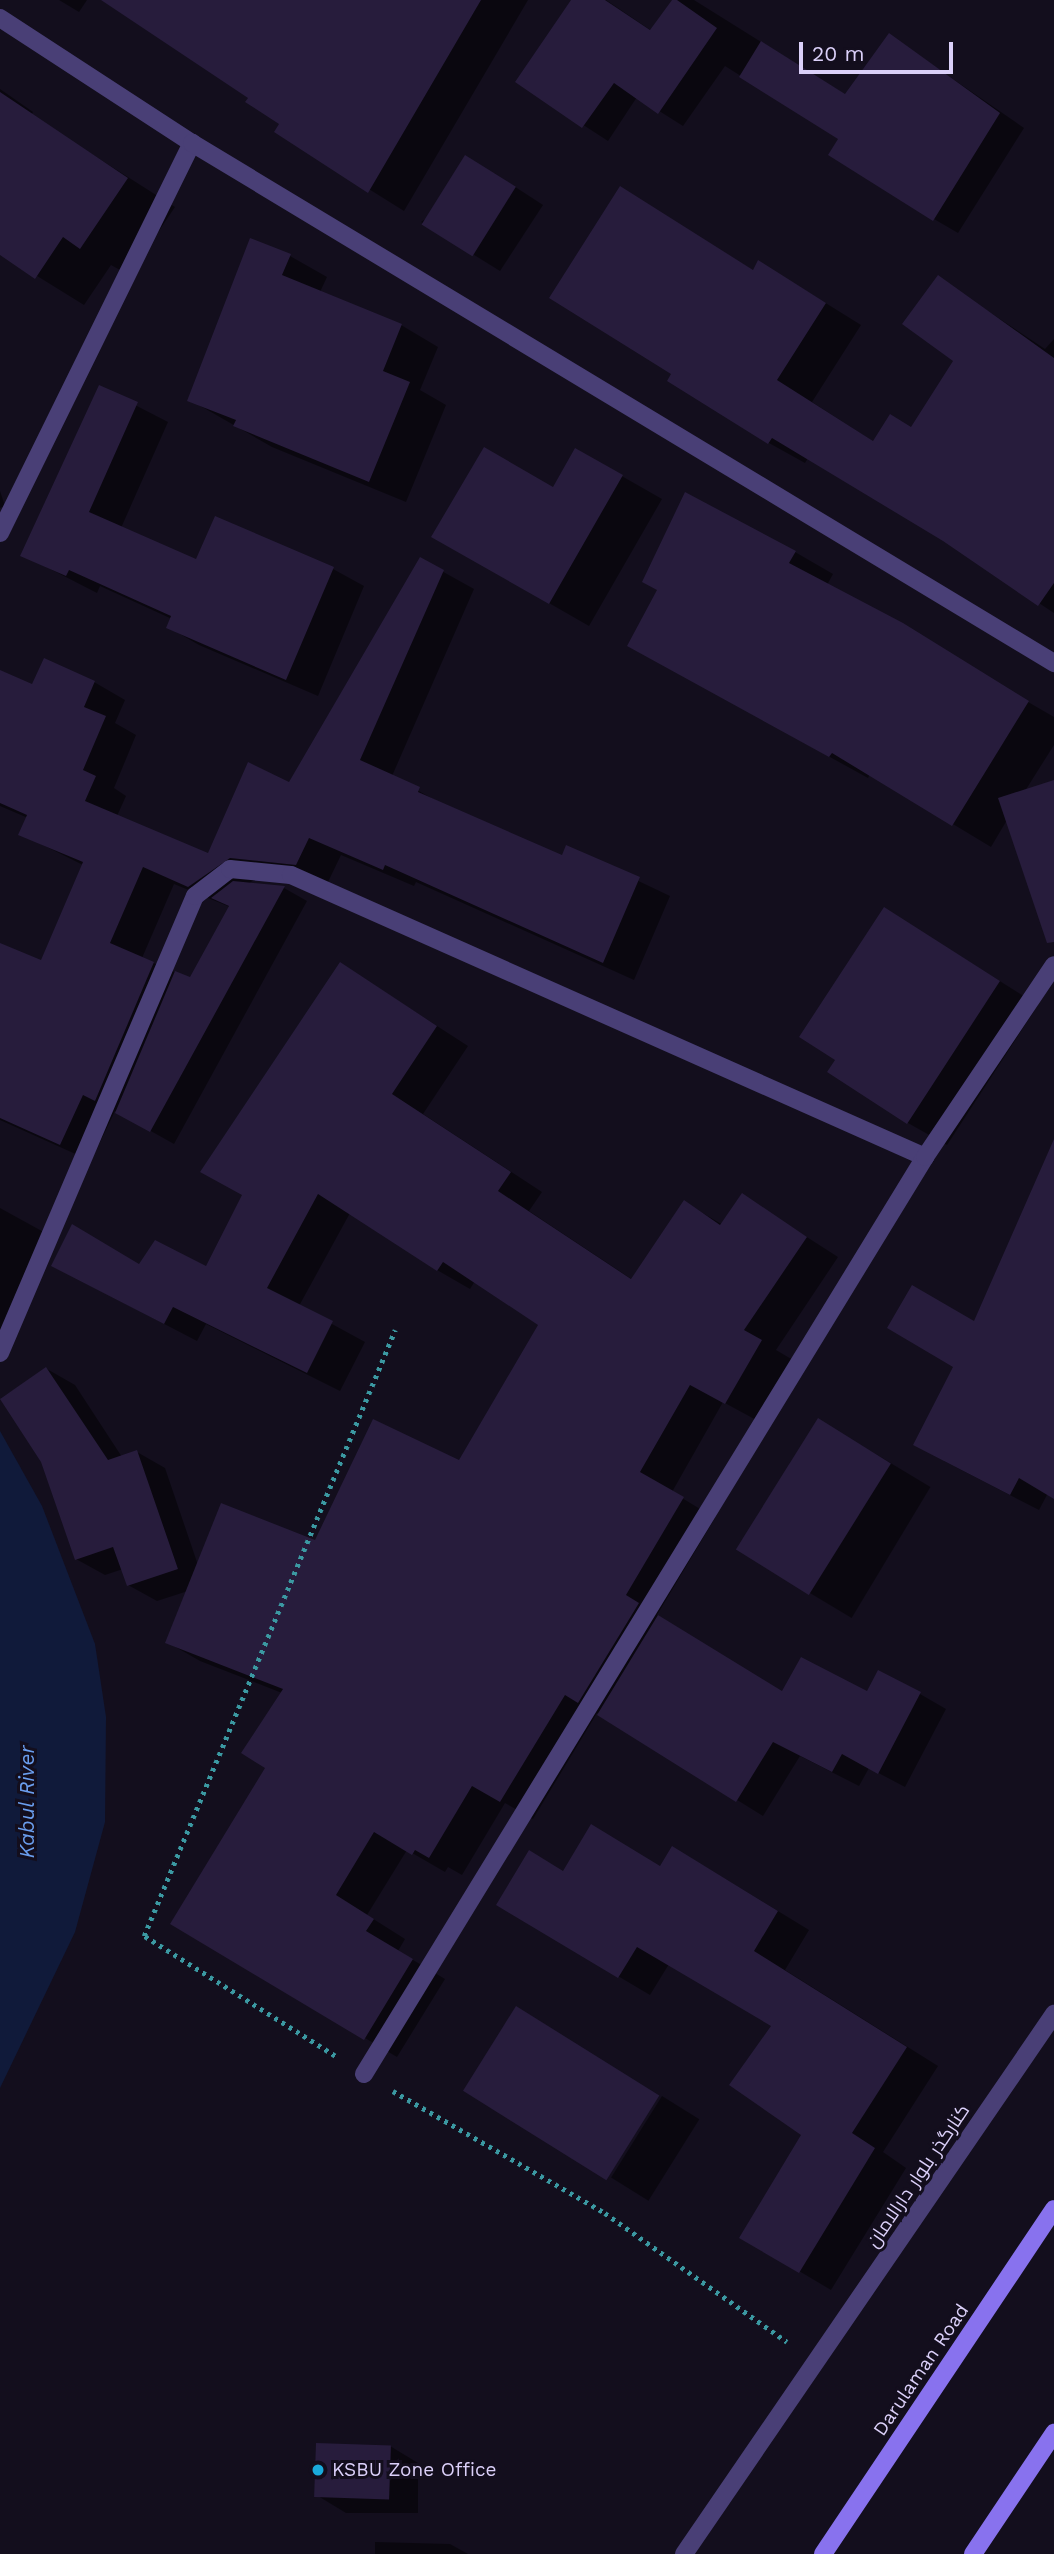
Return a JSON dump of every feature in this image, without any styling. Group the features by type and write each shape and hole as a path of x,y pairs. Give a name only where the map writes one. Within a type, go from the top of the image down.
{"main road":[{"name":"Darulaman Road","path":"823,2554 1054,2209"},
{"path":"973,2554 1054,2433"}],"street":[{"path":"0,18 192,143 1054,663"},
{"path":"0,533 192,143"},
{"path":"0,1353 195,896 230,869 291,875 925,1157"},
{"path":"364,2074 925,1157 1054,965"},
{"name":"کنارگذر بلوار دارالامان","path":"684,2554 1054,2014"}],"path":[{"path":"395,1330 144,1936 364,2074 605,2213 816,2362"}],"water":[{"name":"Kabul River","path":"0,1431 42,1506 95,1644 106,1717 105,1822 75,1932 0,2088"}],"building":[{"path":"101,0 481,0 368,193 274,132 279,124 245,102 248,98"},
{"path":"571,0 605,0 650,30 672,0 677,0 717,28 658,114 614,83 582,128 515,82"},
{"path":"889,33 1000,113 933,221 828,155 838,139 739,77 761,41 845,94"},
{"path":"0,92 128,178 80,249 63,237 35,279 0,255"},
{"path":"465,155 516,187 472,256 422,225"},
{"path":"620,186 753,270 758,260 826,303 777,380 873,441 890,414 911,427 953,361 902,324 938,275 1054,358 1054,583 1038,606 943,541 772,438 768,444 667,381 671,374 549,298"},
{"path":"250,238 291,254 282,275 402,324 383,371 410,382 369,482 233,426 236,420 187,401"},
{"path":"99,385 138,402 89,512 196,559 215,516 334,567 286,680 166,628 171,616 69,570 66,576 20,556"},
{"path":"484,447 553,487 575,448 623,475 549,604 431,537"},
{"path":"685,492 796,551 789,563 903,623 1029,701 952,826 832,753 829,757 627,646 657,590 642,582"},
{"path":"420,557 444,570 360,760 420,787 418,792 562,855 566,845 640,877 603,963 385,865 383,870 309,838 296,865 230,858 188,887 143,867 110,943 154,962 95,1101 83,1095 60,1145 0,1118 0,943 41,960 83,862 18,835 27,815 0,803 0,670 32,684 44,658 95,681 84,707 106,716 83,770 96,776 85,801 208,853 248,762 289,782"},
{"path":"1054,780 1054,942 1047,943 998,798"},
{"path":"233,881 285,886 150,1132 115,1113 175,971 190,977 229,906 211,898"},
{"path":"884,907 1000,981 907,1124 827,1072 835,1060 799,1037"},
{"path":"340,962 437,1026 392,1094 511,1172 498,1191 631,1279 684,1200 720,1225 742,1193 807,1237 744,1330 762,1340 725,1404 690,1385 640,1472 684,1497 626,1595 639,1603 578,1703 565,1695 500,1802 472,1786 429,1858 415,1850 412,1855 374,1832 336,1895 374,1919 366,1931 413,1959 364,2040 170,1924 265,1768 241,1753 283,1689 165,1643 221,1503 315,1540 373,1419 459,1460 538,1325 443,1262 437,1271 318,1194 267,1288 333,1321 307,1373 173,1307 164,1324 51,1266 72,1224 139,1264 155,1240 206,1266 242,1195 200,1172"},
{"path":"1054,1139 1054,1499 1019,1478 1010,1495 913,1445 953,1367 887,1328 912,1285 974,1321"},
{"path":"46,1367 108,1460 137,1450 178,1569 127,1586 113,1547 75,1560 41,1462 0,1399"},
{"path":"818,1418 891,1464 809,1595 736,1549"},
{"path":"658,1615 782,1691 801,1657 867,1691 878,1670 921,1692 878,1774 842,1754 832,1772 773,1742 736,1802 597,1715"},
{"path":"591,1824 660,1866 672,1846 778,1911 754,1951 907,2047 852,2133 875,2148 799,2273 739,2238 801,2135 729,2085 771,2026 637,1947 618,1978 496,1905 529,1850 563,1871"},
{"path":"516,2006 659,2096 606,2180 463,2091"},
{"path":"316,2443 391,2446 389,2500 314,2497"}],"place":[{"name":"KSBU Zone Office","path":"318,2470"}]}
